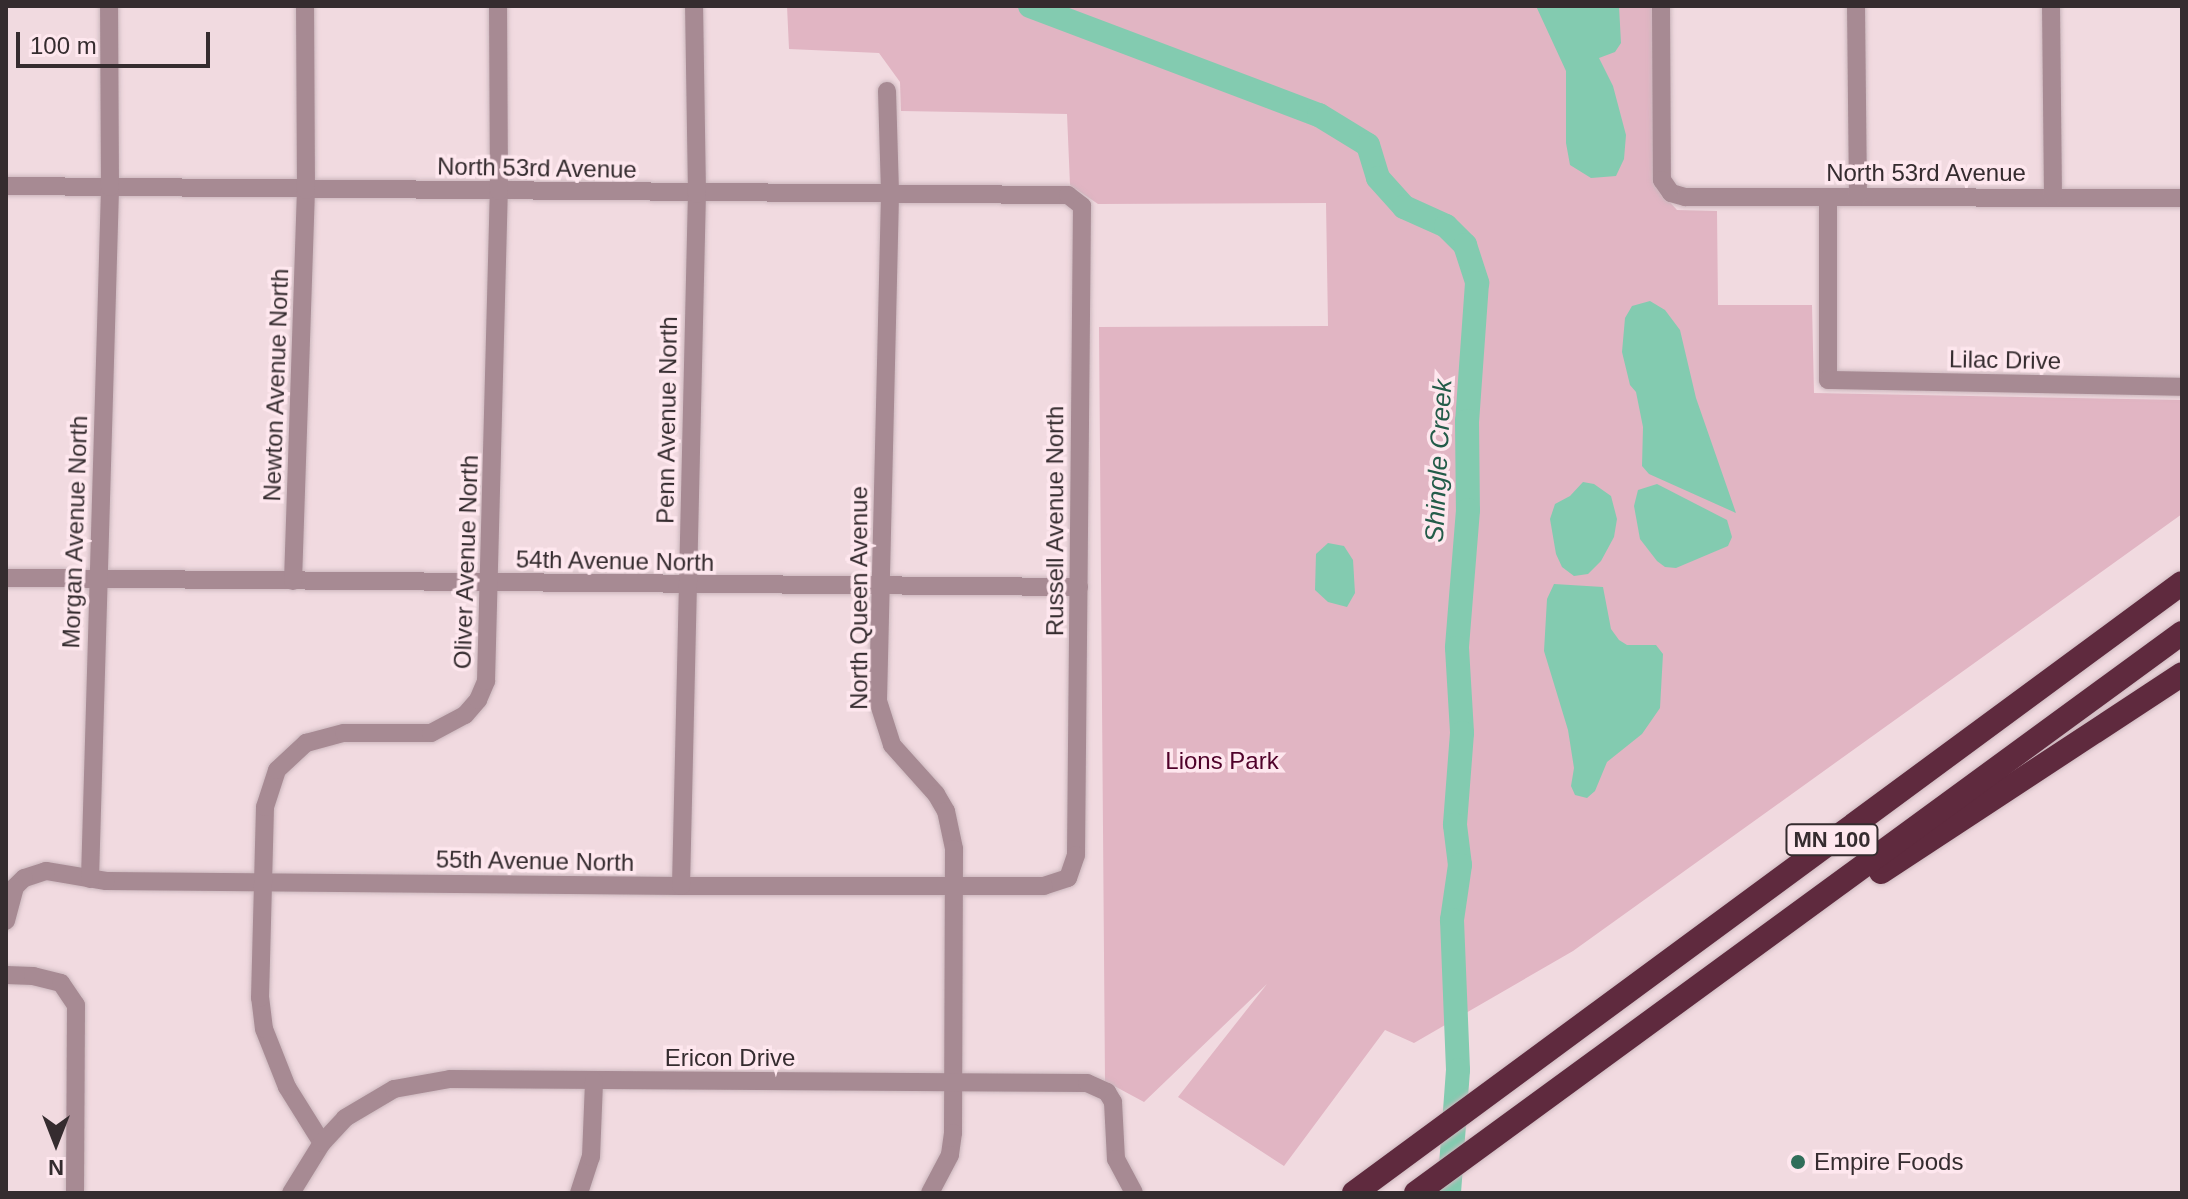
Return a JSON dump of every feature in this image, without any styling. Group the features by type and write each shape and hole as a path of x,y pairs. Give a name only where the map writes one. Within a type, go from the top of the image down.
{"highway":[{"path":"2078,660 2182,568"},
{"name":"MN 100","path":"1354,1193 2182,583"},
{"name":"MN 100","path":"1421,1190 2182,633"},
{"path":"1667,1009 2182,674"}],"street":[{"name":"Morgan Avenue North","path":"90,879 110,187 109,6"},
{"name":"Newton Avenue North","path":"293,581 306,190 305,6"},
{"name":"Oliver Avenue North","path":"322,1143 287,1087 264,1029 260,998 269,788 290,754 324,735 431,733 450,726 478,700 486,681 489,662 499,191 498,6"},
{"name":"Penn Avenue North","path":"681,886 697,194 694,6"},
{"name":"North 53rd Avenue","path":"1661,6 1662,180 1671,193 1685,197 2182,198"},
{"path":"1856,6 1858,197"},
{"path":"2051,6 2053,197"},
{"name":"North Queen Avenue","path":"887,91 890,195 878,701 882,724 892,745 936,794 946,811 954,849 950,1155 930,1193"},
{"name":"North 53rd Avenue","path":"6,186 1068,195"},
{"name":"Russell Avenue North","path":"1068,195 1082,206 1076,855"},
{"name":"Lilac Drive","path":"1828,197 1828,380 2182,387"},
{"name":"54th Avenue North","path":"6,578 1079,587"},
{"name":"55th Avenue North","path":"6,921 11,898 24,878 46,871 90,879 263,883 1057,885 1068,878 1076,855"},
{"path":"6,975 33,976 61,983 76,1005 75,1193"},
{"name":"Ericon Drive","path":"291,1193 322,1143 345,1118 368,1101 422,1081 1098,1085 1113,1102 1116,1159 1120,1174 1134,1193"},
{"path":"579,1193 591,1157 594,1081"}],"green space":[{"name":"Lions Park","path":"787,6 1654,6 1656,187 1677,210 1717,211 1718,305 1812,305 1814,393 2182,400 2182,514 1573,951 1414,1043 1385,1030 1284,1166 1178,1097 1267,984 1144,1102 1105,1081 1099,327 1328,326 1326,203 1098,204 1070,185 1067,114 901,111 900,82 879,53 789,49"}],"shaded area":[{"path":"1536,6 1619,6 1621,43 1615,52 1599,58 1613,86 1626,135 1624,159 1616,176 1591,178 1570,165 1566,143 1566,71"},
{"path":"1650,301 1665,310 1680,330 1696,398 1736,513 1649,474 1642,466 1643,427 1636,392 1630,385 1622,352 1625,318 1632,306"},
{"path":"1583,482 1594,484 1611,496 1617,519 1614,537 1601,561 1588,574 1574,576 1562,567 1556,554 1550,519 1555,504 1570,496"},
{"path":"1657,484 1727,520 1732,537 1728,546 1676,568 1665,567 1657,561 1640,539 1634,506 1638,490"},
{"path":"1328,543 1344,546 1353,560 1355,593 1347,607 1328,602 1315,590 1316,554"},
{"path":"1554,584 1603,587 1611,629 1619,640 1627,645 1656,645 1663,654 1660,708 1642,734 1607,762 1595,791 1587,798 1575,795 1571,786 1574,768 1568,730 1544,651 1547,599"}],"waterway":[{"name":"Shingle Creek","path":"1030,6 1319,115 1368,145 1378,178 1404,207 1446,226 1465,245 1477,283 1467,421 1468,510 1457,648 1462,733 1455,825 1460,865 1452,920 1458,1070 1449,1193"}],"place":[{"name":"Empire Foods","path":"1798,1162"}]}
